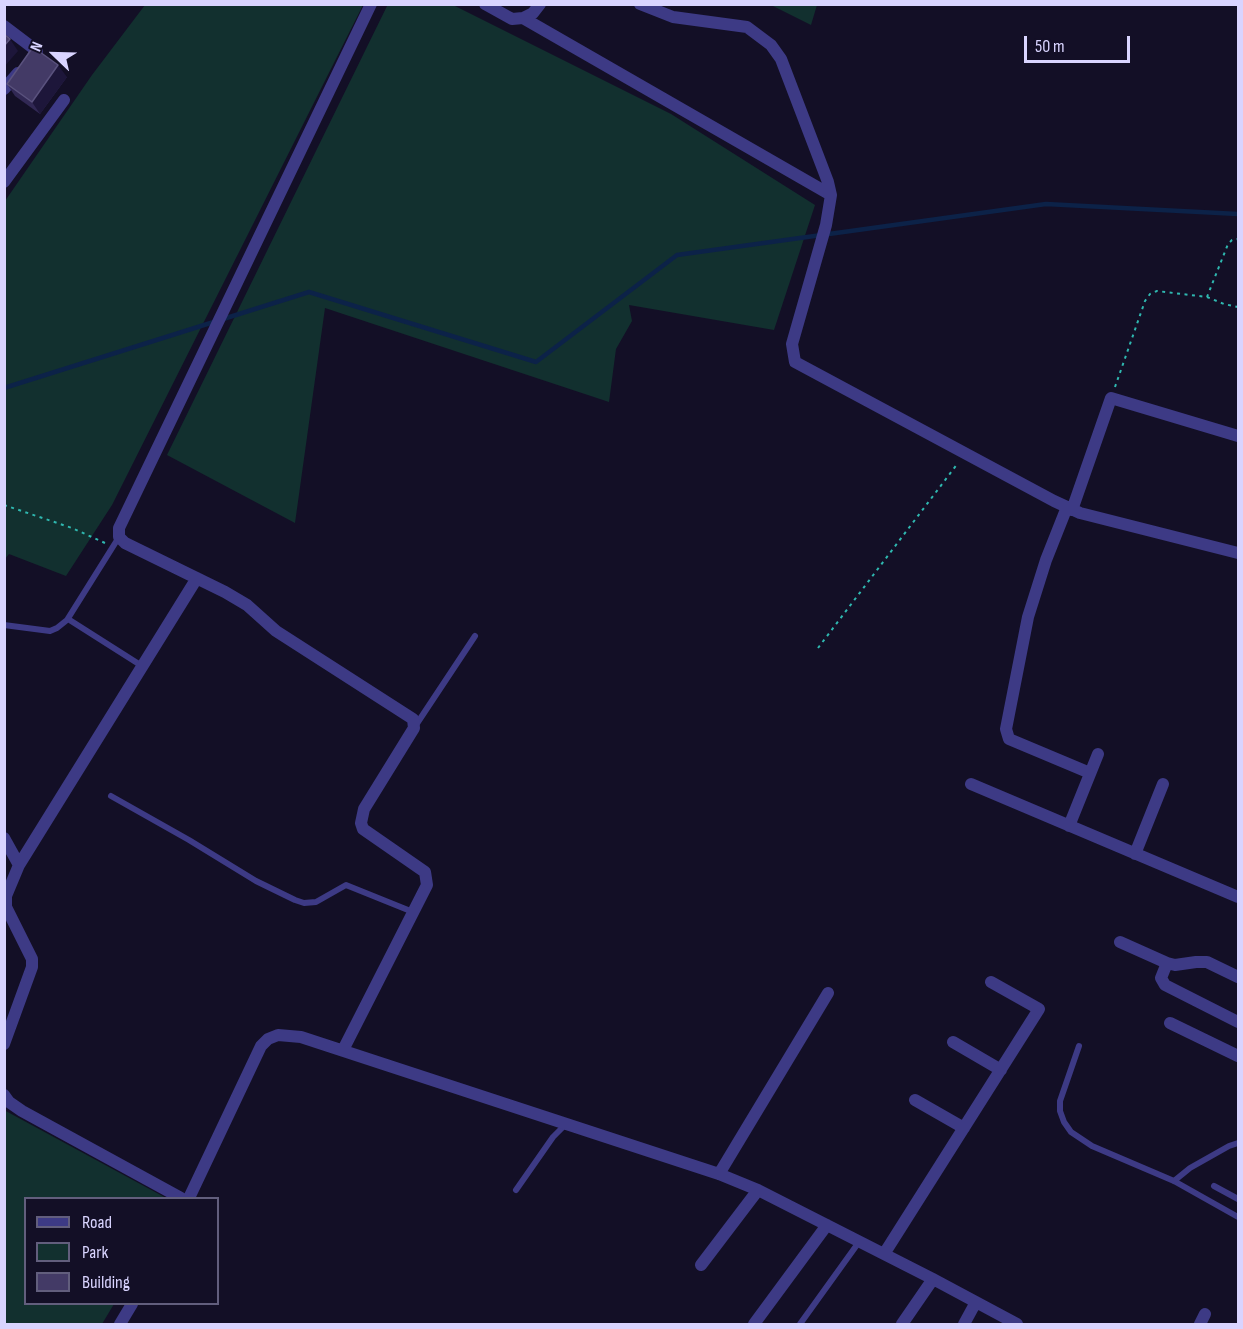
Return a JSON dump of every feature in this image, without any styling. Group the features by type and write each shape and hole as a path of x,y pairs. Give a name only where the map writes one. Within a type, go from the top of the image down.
{"street":[{"path":"343,1050 427,885 425,872 363,829 361,823 364,809 414,728 411,716 276,631 247,605 125,543 116,542 119,528 371,4"},
{"path":"485,4 512,19 523,18 540,4"},
{"path":"640,4 673,17 747,27 771,45 780,59 831,195 826,225 792,344 795,362 1070,508 1239,552"},
{"path":"523,18 831,195"},
{"path":"4,26 37,51 4,89"},
{"path":"4,183 64,100"},
{"path":"1090,773 1009,739 1006,729 1028,616 1046,560 1070,508 1111,398 1239,436"},
{"path":"4,1044 32,967 32,959 6,907 6,896 19,865 197,578"},
{"path":"1069,826 1098,754"},
{"path":"971,784 1239,897"},
{"path":"1136,855 1163,784"},
{"path":"4,838 19,865"},
{"path":"1120,942 1167,963 1174,965 1207,962 1239,977"},
{"path":"1167,963 1161,978 1165,985 1239,1022"},
{"path":"884,1254 1039,1010 991,982"},
{"path":"718,1174 828,993"},
{"path":"1170,1023 1239,1056"},
{"path":"189,1197 261,1046 268,1039 278,1035 301,1037 567,1123 718,1174 758,1190 1017,1324"},
{"path":"953,1042 1001,1070"},
{"path":"4,1095 9,1102 22,1111 180,1197"},
{"path":"915,1100 964,1128"},
{"path":"701,1265 758,1190"},
{"path":"754,1324 827,1225"},
{"path":"902,1324 933,1279"},
{"path":"964,1324 976,1302"},
{"path":"120,1324 131,1305"}],"lane":[{"path":"4,625 50,631 57,628 68,619 116,542"},
{"path":"68,619 142,666"},
{"path":"414,728 475,636"},
{"path":"111,796 295,900 304,903 316,902 346,885 413,912"},
{"path":"1078,1046 1060,1101 1060,1111 1071,1132 1081,1140 1174,1181 1239,1217"},
{"path":"516,1190 553,1137 567,1123"},
{"path":"1174,1181 1190,1168 1229,1146 1239,1143"},
{"path":"1214,1186 1239,1199"},
{"path":"800,1324 860,1242"}],"path":[{"path":"1207,297 1228,244 1232,240 1239,239"},
{"path":"1111,398 1145,301 1150,294 1157,291 1207,297 1239,307"},
{"path":"818,648 966,453"},
{"path":"4,505 116,542"}],"green space":[{"path":"388,4 453,5 671,114 815,205 774,330 629,305 632,321 616,349 609,402 325,308 295,523 167,455"},
{"path":"145,5 363,5 112,505 66,576 9,554 5,559 5,201 92,75"},
{"path":"771,5 817,5 811,25"},
{"path":"4,1110 164,1197 24,1197 24,1305 113,1305 102,1324 5,1324"}],"building":[{"path":"4,34 10,39 4,46"},
{"path":"33,47 58,65 32,102 7,84"}],"waterway":[{"path":"4,388 309,292 536,362 677,255 1046,204 1238,214"}]}
